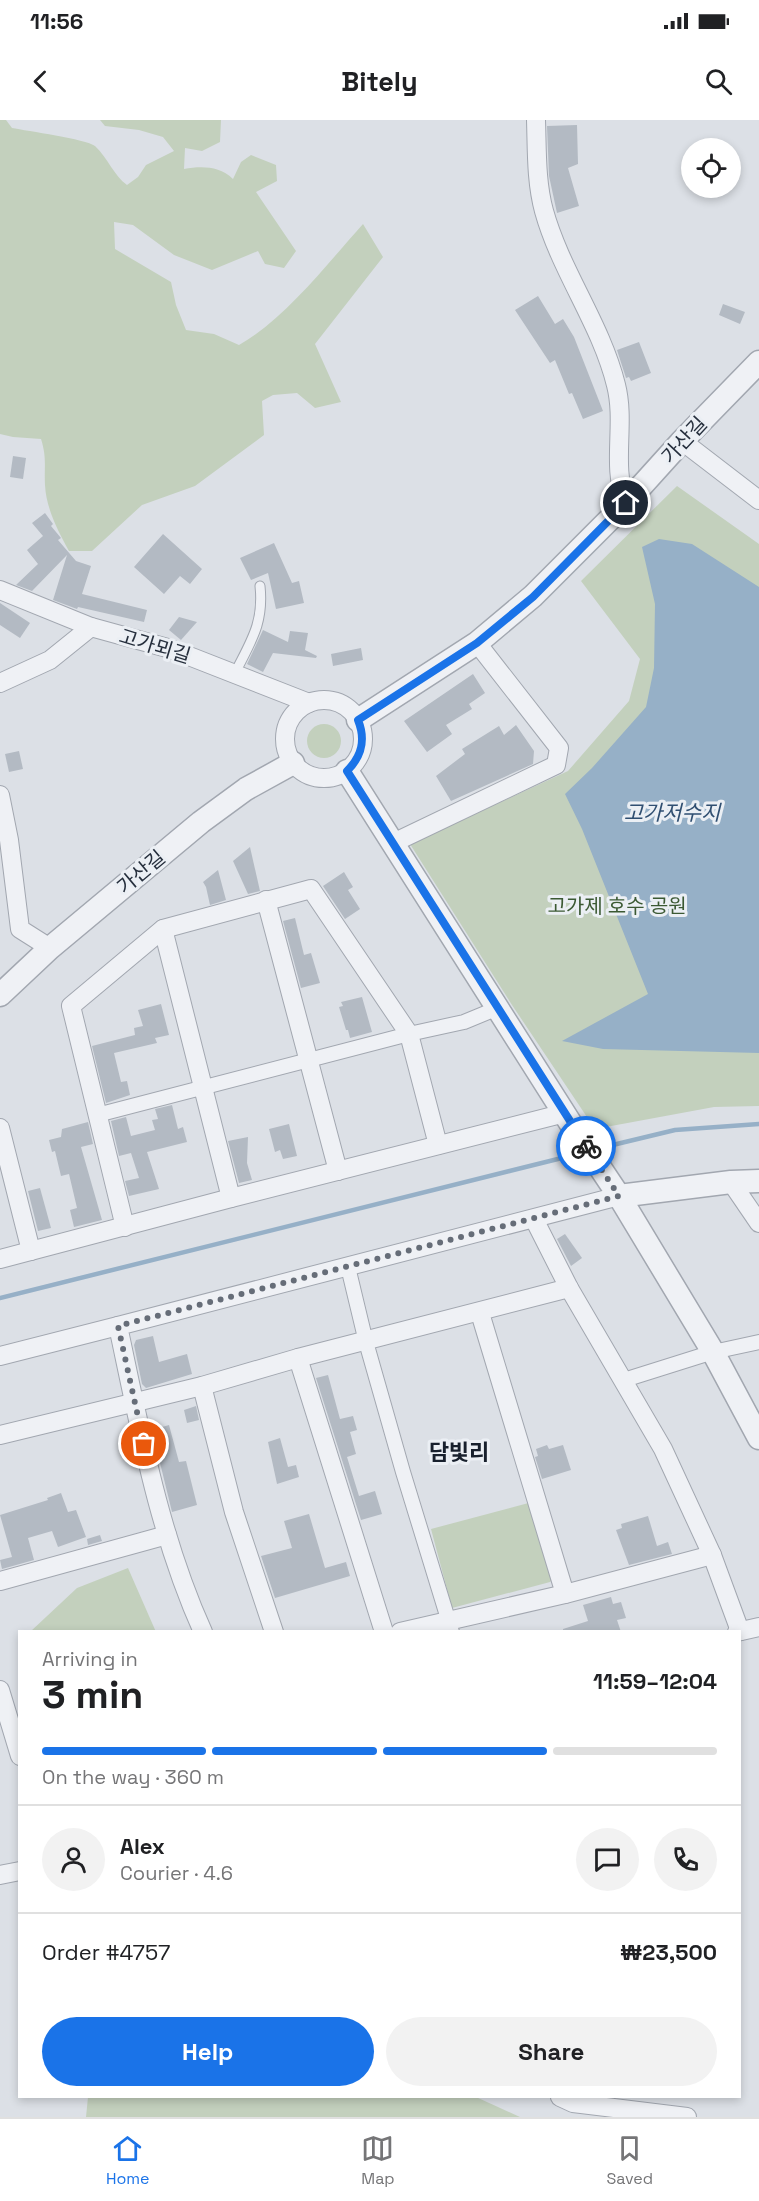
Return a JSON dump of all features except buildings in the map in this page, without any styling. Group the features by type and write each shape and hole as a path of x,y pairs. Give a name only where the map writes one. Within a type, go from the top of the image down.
{"street":[{"path":"536,120 538,174 544,211 610,363 617,386 620,407 618,473 626,503"},
{"name":"가산길","path":"358,720 477,643 533,597 626,503 682,441 759,362"},
{"path":"682,441 759,500"},
{"name":"고가뫼길","path":"0,590 91,627 171,649 309,703"},
{"path":"0,683 50,660 91,627"},
{"path":"393,843 556,765 559,748 477,643"},
{"path":"331,700 342,704 358,720 362,731 361,753 347,771 336,776 318,778 301,771 292,763 285,741 286,729 291,718 299,709 309,703 331,700"},
{"name":"가산길","path":"0,994 50,948 210,815 246,789 292,763"},
{"path":"347,771 614,1188 713,1352 759,1438"},
{"path":"0,795 9,840 20,929 50,948"},
{"path":"125,1227 71,1006 163,929 266,900 311,889 409,1034 438,1145"},
{"path":"266,900 338,1171"},
{"path":"163,929 231,1198"},
{"path":"97,1114 464,1022 498,1008"},
{"path":"0,1259 438,1145 568,1119"},
{"path":"0,1128 31,1251"},
{"path":"0,1356 534,1219 614,1188 759,1180"},
{"path":"731,1182 759,1223"},
{"path":"534,1219 569,1288 663,1449 712,1555 738,1630"},
{"path":"348,1267 366,1342 450,1626"},
{"path":"0,1435 202,1386 298,1358 480,1313 569,1288"},
{"path":"480,1313 565,1594"},
{"path":"118,1326 153,1486 189,1602 202,1630"},
{"path":"624,1380 713,1352 759,1342"},
{"path":"298,1358 383,1630"},
{"path":"202,1386 234,1512 273,1630"},
{"path":"0,1581 167,1535"},
{"path":"417,1630 450,1626 712,1555"},
{"path":"741,1632 759,1627"},
{"path":"0,1690 18,1749"},
{"path":"0,1875 18,1871"},
{"path":"562,2098 573,2103 687,2117"}],"lane":[{"path":"235,673 258,625 261,611 260,586"}],"green space":[{"path":"0,120 6,120 12,128 69,138 95,146 118,177 127,185 138,177 146,165 174,151 163,137 139,130 105,126 100,120 221,120 220,142 202,151 185,148 184,169 210,168 233,179 241,162 251,155 276,165 277,181 256,192 296,251 284,268 265,264 258,251 212,270 174,255 133,225 114,222 115,249 171,282 176,305 186,330 214,334 239,345 273,321 289,306 363,224 383,257 315,344 341,402 315,408 297,393 273,395 262,401 264,435 195,486 142,505 92,551 69,551 50,511 41,439 0,434"},
{"name":"고가제 호수 공원","path":"677,486 759,544 759,1106 714,1107 595,1129 512,1005 410,844 568,771 629,701 640,659 581,581"},
{"path":"324,724 336,729 341,741 336,753 324,758 312,753 307,741 312,729"},
{"path":"536,1501 555,1577 550,1582 452,1608 431,1529"},
{"path":"128,1568 155,1630 32,1630 77,1588"},
{"path":"88,2098 478,2098 520,2117 86,2117"}],"water":[{"name":"고가저수지","path":"659,539 692,544 759,587 759,1053 603,1049 562,1041 648,994 582,829 565,794 592,768 646,707 654,668 655,604 642,547"}],"waterway":[{"path":"596,1149 675,1130 759,1124"},
{"path":"0,1298 582,1153"}],"way so far":[{"path":"144,1444 118,1326 619,1196 586,1146"}],"district":[{"name":"담빛리","path":"459,1452"}],"route":[{"path":"586,1146 347,771 361,753 363,742 358,720 477,643 533,597 626,503"}]}
